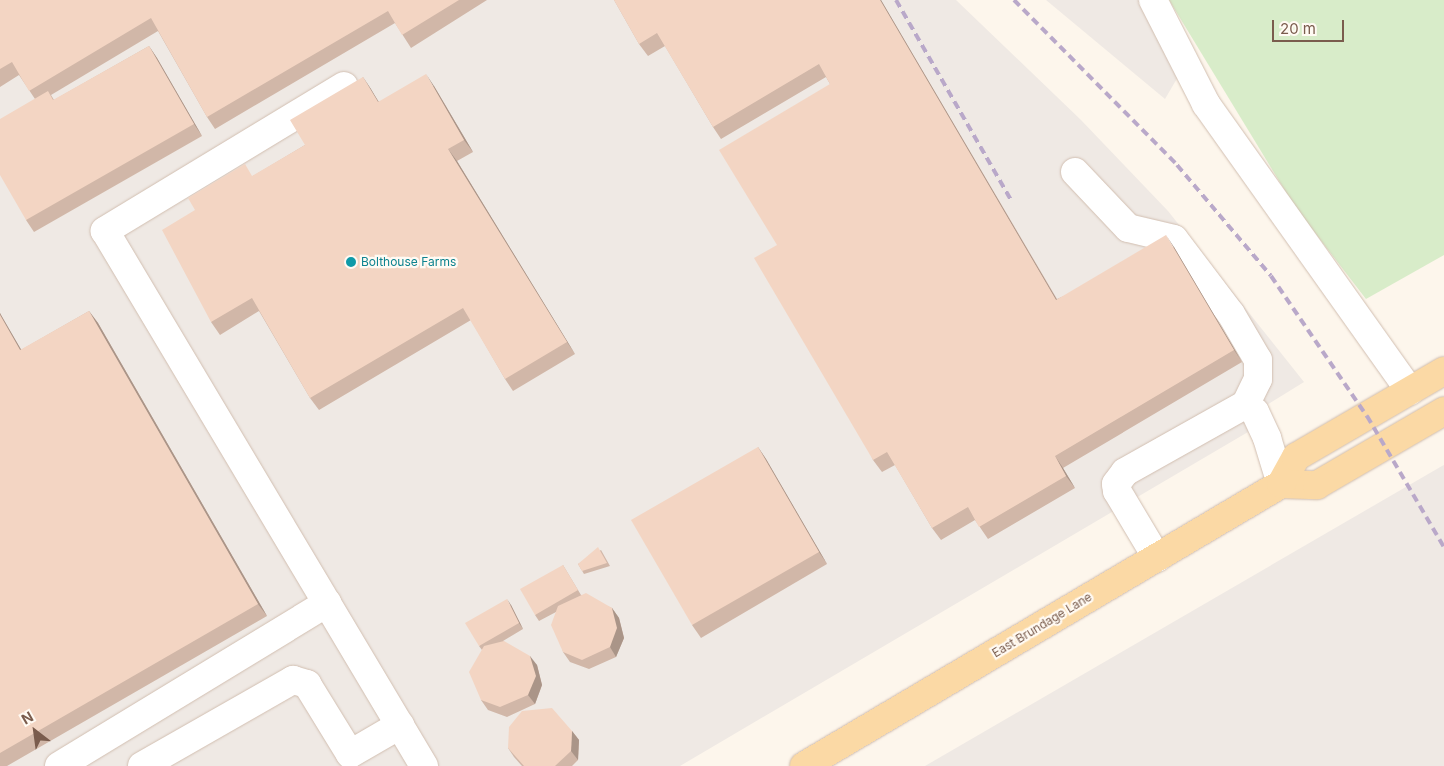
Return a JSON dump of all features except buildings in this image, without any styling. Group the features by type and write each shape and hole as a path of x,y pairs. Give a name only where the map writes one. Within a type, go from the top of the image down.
{"main road":[{"path":"1444,371 1296,457 1281,484 1317,485 1444,411"},
{"name":"East Brundage Lane","path":"804,766 1281,484"}],"lane":[{"path":"1153,0 1206,104 1410,391"},
{"path":"344,86 105,231 424,766"},
{"path":"1075,172 1128,228 1174,239 1231,314 1258,360 1258,379 1246,404 1138,465 1116,484 1156,558"},
{"path":"1246,404 1255,412 1267,438 1281,484"},
{"path":"60,766 327,603"},
{"path":"142,766 293,680 307,684 350,754 400,725"}],"shaded area":[{"path":"0,0 956,0 1081,120 1168,211 1304,382 1247,417 1248,432 680,766 0,766"},
{"path":"1046,0 1162,0 1192,53 1165,99"},
{"path":"1444,465 1444,766 925,766 1442,466"}],"green space":[{"path":"1169,0 1444,0 1444,255 1366,299 1295,207"}],"railway":[{"path":"896,0 1011,200"},
{"path":"1014,0 1177,165 1271,276 1367,416 1444,547"}],"place":[{"name":"Bolthouse Farms","path":"351,262"}]}
